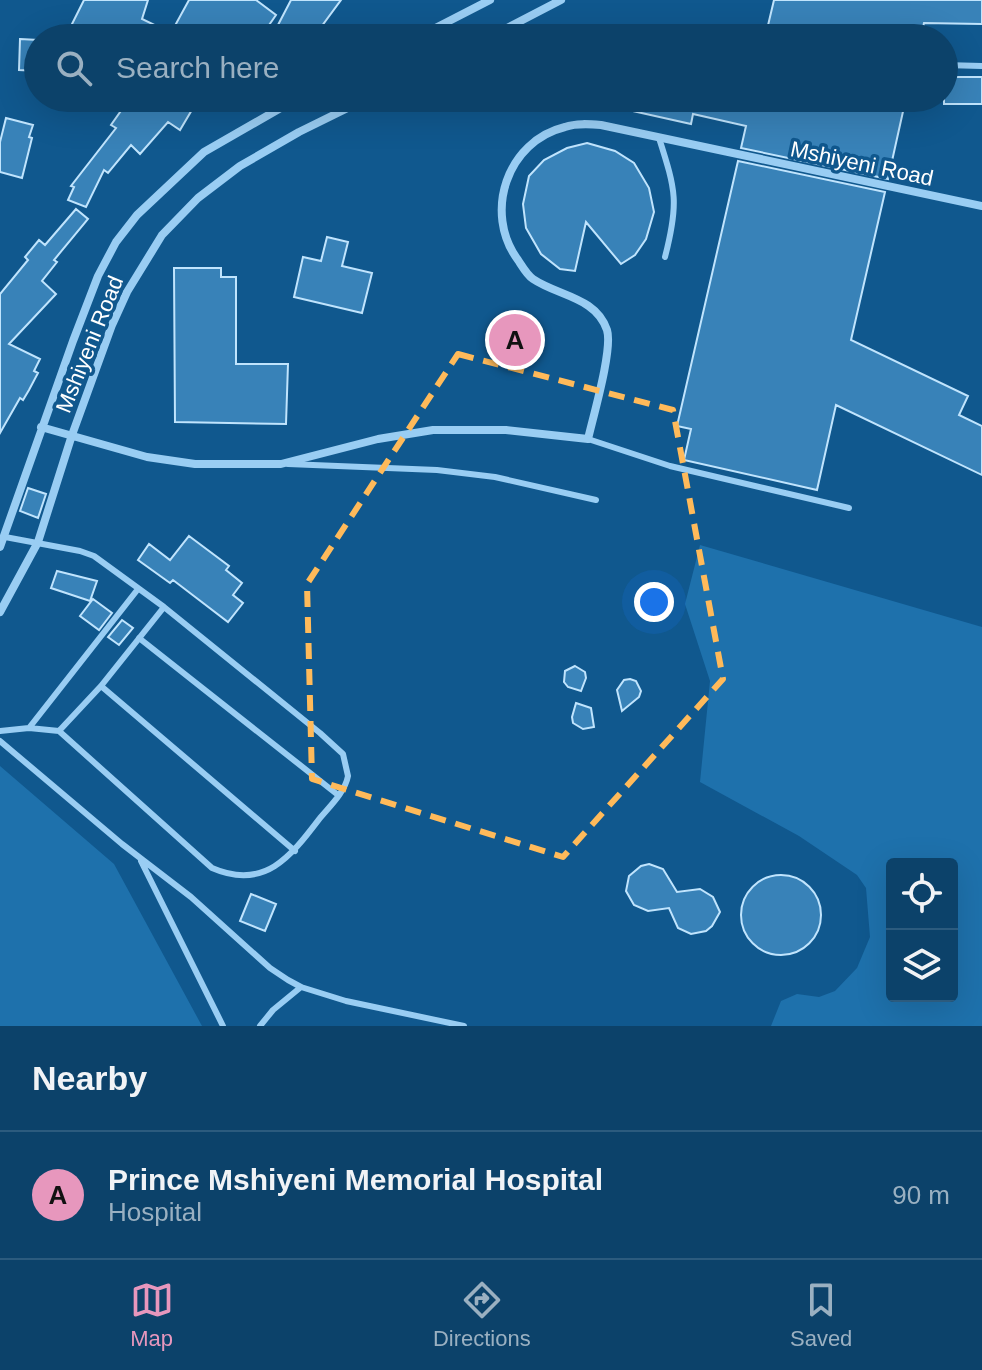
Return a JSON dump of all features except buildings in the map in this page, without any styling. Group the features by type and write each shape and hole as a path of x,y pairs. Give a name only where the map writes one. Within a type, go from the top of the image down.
{"street":[{"path":"443,24 490,0"},
{"path":"515,24 561,0"},
{"path":"0,547 98,276 116,242 137,215 204,152 274,112"},
{"name":"Mshiyeni Road","path":"0,612 38,542 72,435 127,292 162,235 198,198 240,166 340,112"},
{"name":"Mshiyeni Road","path":"588,439 607,350 606,328 594,311 576,298 533,279 516,258 504,235 501,210 504,182 529,145 564,127 601,125 982,206"},
{"path":"41,427 147,457 195,464 281,464 378,439 433,430 506,430 588,439"}],"lane":[{"path":"958,65 982,66"},
{"path":"659,138 672,179 675,202 675,220 665,257"},
{"path":"588,439 670,466 849,508"},
{"path":"281,464 437,470 495,477 596,500"},
{"path":"0,731 29,728 59,731 212,868 227,875 255,875 275,867 295,851 338,795 348,776 341,751 164,607 94,556 5,537"},
{"path":"29,728 138,589"},
{"path":"59,731 101,686 164,607"},
{"path":"139,638 338,795"},
{"path":"101,686 295,851"},
{"path":"0,741 191,897 270,968 301,987 397,1013 464,1026"},
{"path":"140,858 223,1026"},
{"path":"260,1026 283,1000 301,987"}],"highlighted area":[{"path":"458,354 673,410 723,679 563,857 312,779 307,584"}],"shaded area":[{"path":"700,545 982,627 982,1026 771,1026 781,1001 797,994 819,997 835,991 857,968 870,937 866,888 857,875 799,836 700,782 710,681 685,604"},
{"path":"0,766 114,864 202,1026 0,1026"}],"place":[{"name":"Prince Mshiyeni Memorial Hospital","path":"515,340"}]}
